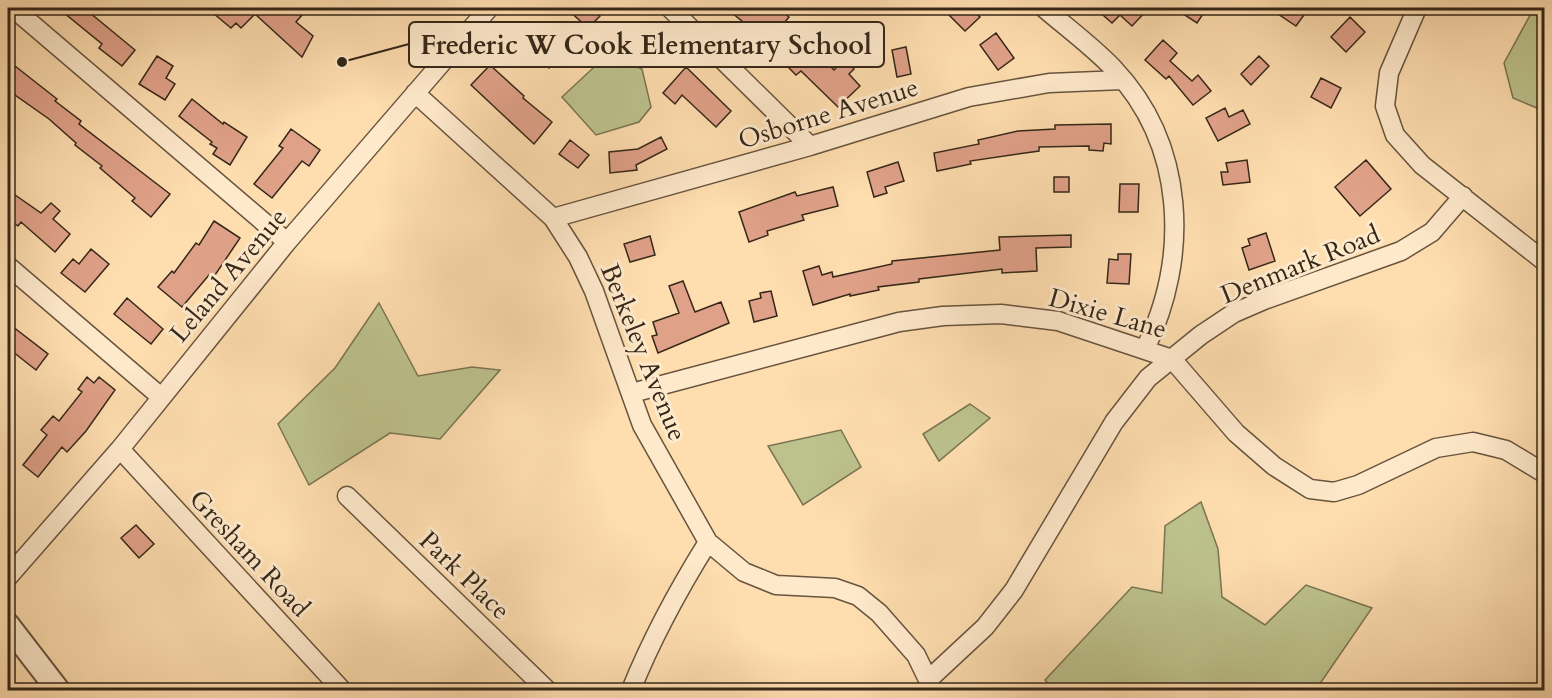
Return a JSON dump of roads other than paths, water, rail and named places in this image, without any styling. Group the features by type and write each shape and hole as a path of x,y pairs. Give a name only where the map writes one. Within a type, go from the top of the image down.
{"street":[{"path":"13,8 287,242"},
{"name":"Leland Avenue","path":"8,577 120,449 287,242 489,8"},
{"path":"670,8 810,146"},
{"path":"1044,8 1122,80 1154,131 1164,154 1174,204 1176,229 1171,279 1165,303 1145,349"},
{"path":"1412,9 1389,74 1385,106 1395,135 1422,165 1545,261"},
{"name":"Osborne Avenue","path":"553,218 810,146 969,97 1049,82 1122,80"},
{"name":"Berkeley Avenue","path":"415,93 553,218 578,257 594,291 642,425 708,542 744,572 776,585 835,588 858,596 899,633 916,655 930,687"},
{"name":"Denmark Road","path":"930,687 985,627 1014,590 1114,422 1148,378 1201,335 1244,309 1401,251 1432,232 1463,196"},
{"path":"8,266 160,397"},
{"name":"Dixie Lane","path":"632,393 899,322 943,316 1001,314 1058,321 1172,359 1236,433 1274,466 1310,489 1334,492 1358,485 1436,448 1473,442 1506,450 1545,473"},
{"name":"Gresham Road","path":"120,449 342,690"},
{"name":"Park Place","path":"347,496 547,690"},
{"path":"631,690 645,654 671,603 708,542"},
{"path":"8,625 58,690"}],"place":[{"name":"Frederic W Cook Elementary School","path":"342,62"}]}
